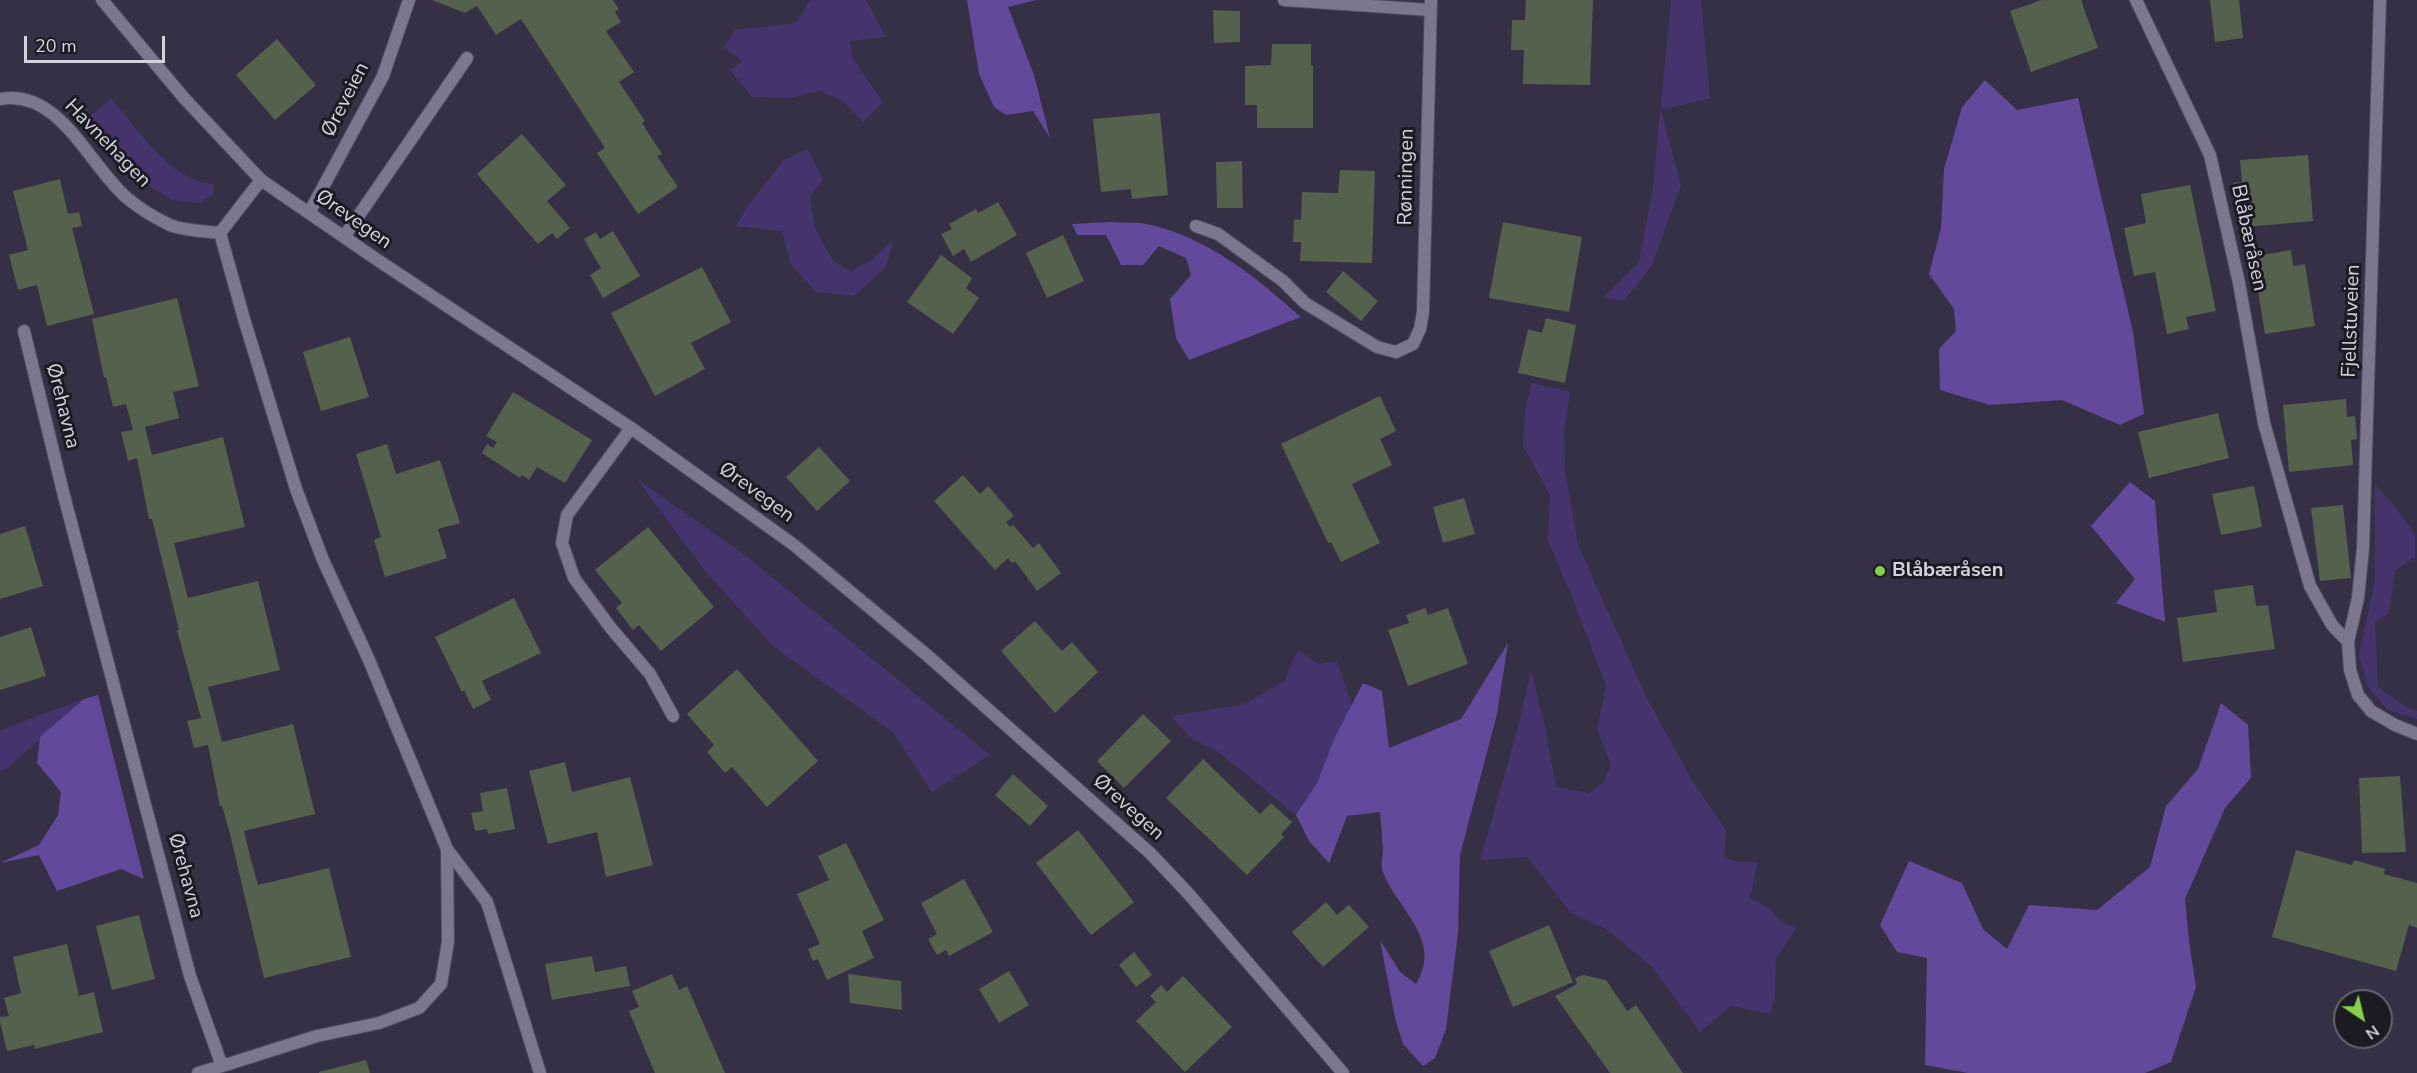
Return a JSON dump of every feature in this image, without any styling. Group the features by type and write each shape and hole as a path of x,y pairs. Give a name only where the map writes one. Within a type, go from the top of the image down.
{"street":[{"name":"Ørevegen","path":"102,0 184,98 261,180 631,428 794,545 928,656 1150,853 1187,891 1343,1073"},
{"name":"Øreveien","path":"309,213 383,75 409,0"},
{"name":"Rønningen","path":"1196,226 1218,234 1283,281 1305,303 1377,347 1396,352 1413,344 1420,329 1423,312 1430,5 1284,0"},
{"name":"Blåbæråsen","path":"2136,0 2211,155 2239,283 2264,423 2303,564 2310,586 2326,615 2348,642"},
{"name":"Fjellstuveien","path":"2348,642 2358,598 2363,548 2380,0"},
{"path":"344,237 467,57"},
{"name":"Havnehagen","path":"0,99 13,97 41,105 69,129 127,198 171,225 220,234"},
{"path":"261,180 220,234 300,499 323,560 369,660 447,849 487,902 540,1073"},
{"name":"Ørehavna","path":"24,331 63,492 190,976 222,1066"},
{"path":"631,428 567,515 562,543 573,578 650,674 673,716"},
{"path":"2348,642 2350,670 2358,695 2371,711 2417,734"},
{"path":"198,1073 317,1036 378,1023 419,1008 441,984 448,942 447,849"}],"shaded area":[{"path":"810,0 866,0 886,37 850,41 852,58 883,102 863,122 844,102 819,91 789,98 752,97 730,70 742,61 724,47 734,30 796,23"},
{"path":"967,0 1036,0 1008,7 1034,75 1050,138 1033,111 1006,115 994,107 979,74"},
{"path":"1671,0 1701,0 1710,98 1661,110 1681,186 1652,265 1624,301 1604,297 1639,262 1653,187"},
{"path":"1985,80 2017,110 2078,98 2133,332 2144,414 2120,425 2062,400 1990,405 1940,390 1939,349 1956,331 1954,309 1929,274 1941,228 1944,169 1962,107"},
{"path":"111,98 156,152 184,174 199,181 214,184 213,194 200,203 171,200 142,181 87,119"},
{"path":"807,149 823,179 810,196 815,229 834,262 851,271 873,259 894,239 886,267 854,296 816,292 790,263 782,231 736,226 746,208 784,160"},
{"path":"1110,222 1147,224 1191,239 1230,260 1301,317 1189,360 1176,338 1170,299 1191,275 1186,258 1159,246 1143,265 1121,265 1106,235 1077,235 1072,224"},
{"path":"1532,383 1570,392 1564,432 1565,471 1578,545 1645,694 1691,779 1726,830 1724,857 1737,862 1758,862 1750,898 1769,908 1781,922 1797,927 1776,959 1775,997 1770,1014 1731,1006 1700,1032 1652,967 1606,929 1571,913 1527,857 1480,860 1518,727 1531,671 1545,726 1556,787 1589,793 1604,782 1611,764 1597,729 1606,686 1548,541 1550,495 1523,446 1525,408"},
{"path":"637,479 745,555 990,755 932,792 893,732 774,647 705,571"},
{"path":"2130,482 2155,501 2165,622 2116,603 2135,579 2091,526"},
{"path":"2375,485 2415,534 2415,557 2395,571 2389,613 2375,622 2378,687 2408,708 2417,711 2417,719 2388,710 2368,687 2359,656 2375,580"},
{"path":"1508,643 1497,714 1460,855 1458,933 1446,1029 1435,1058 1423,1066 1403,1044 1395,1018 1380,940 1400,972 1416,984 1423,968 1424,953 1415,925 1389,885 1382,869 1380,812 1347,816 1329,863 1309,841 1296,815 1317,783 1335,737 1363,683 1382,691 1389,748 1461,719"},
{"path":"1298,650 1319,664 1337,661 1352,706 1335,737 1317,783 1296,815 1216,750 1193,740 1171,716 1245,704 1284,681"},
{"path":"98,695 144,879 121,869 57,891 39,855 0,863 39,845 58,815 61,792 37,763 40,737 84,699"},
{"path":"84,699 9,767 0,771 0,730"},
{"path":"2221,703 2248,725 2251,778 2225,808 2185,899 2196,987 2171,1062 2145,1073 1968,1073 1925,1065 1927,958 1897,952 1880,925 1909,861 1962,883 1983,929 2007,949 2029,905 2097,910 2150,867 2166,806 2198,769"}],"building":[{"path":"432,0 613,0 619,9 615,12 621,22 606,31 634,72 619,82 645,121 642,123 662,154 657,156 678,187 638,214 597,153 605,148 521,19 496,35 477,6 465,13"},
{"path":"1526,0 1593,0 1590,85 1523,84 1524,50 1511,50 1512,20 1525,20"},
{"path":"2042,0 2081,0 2098,48 2031,72 2010,11"},
{"path":"2210,0 2239,0 2243,38 2215,42"},
{"path":"1213,10 1240,11 1240,42 1214,43"},
{"path":"277,39 316,85 275,120 236,75"},
{"path":"1272,44 1311,44 1313,128 1257,128 1257,105 1245,105 1245,66 1271,65"},
{"path":"1160,113 1168,195 1132,199 1131,189 1101,192 1093,119"},
{"path":"522,134 566,185 547,201 570,228 557,239 552,233 538,244 477,174"},
{"path":"2308,155 2313,221 2245,227 2243,205 2234,205 2233,183 2242,182 2240,160"},
{"path":"1242,161 1243,208 1217,208 1216,162"},
{"path":"1340,170 1375,171 1372,263 1300,261 1301,242 1293,242 1294,219 1301,220 1302,192 1338,193"},
{"path":"60,179 68,214 79,212 82,226 72,228 94,314 47,326 37,285 18,290 9,255 28,250 13,191"},
{"path":"2190,185 2216,311 2186,317 2189,329 2167,334 2155,272 2134,276 2124,228 2146,223 2141,194"},
{"path":"998,202 1017,235 971,262 964,249 953,256 941,234 952,229 949,224 976,209 978,213"},
{"path":"1503,222 1582,237 1569,312 1489,298"},
{"path":"613,231 640,276 603,298 590,275 601,268 584,239 596,232 600,239"},
{"path":"1063,235 1084,281 1047,298 1026,253"},
{"path":"2291,250 2293,266 2305,264 2315,326 2265,334 2255,272 2260,271 2257,256"},
{"path":"941,255 972,278 966,288 979,298 953,334 907,302"},
{"path":"702,267 731,322 691,343 705,369 655,396 611,313"},
{"path":"1343,271 1378,301 1361,321 1326,292"},
{"path":"177,298 199,386 173,392 179,418 145,427 152,455 223,437 245,527 174,543 188,598 258,581 280,670 208,687 222,742 293,724 315,814 244,831 250,856 258,885 329,868 351,957 264,978 230,834 222,806 220,806 208,745 194,748 187,721 201,718 177,630 179,630 152,519 149,519 137,458 128,461 121,432 133,430 126,404 113,407 106,377 104,378 92,319"},
{"path":"1546,318 1576,325 1565,383 1518,373 1528,329 1542,333"},
{"path":"350,337 369,397 321,411 303,352"},
{"path":"513,392 592,440 565,483 537,467 529,480 522,475 520,478 482,453 487,444 493,448 497,442 486,436"},
{"path":"1380,396 1396,431 1380,439 1392,465 1352,484 1380,543 1341,562 1331,542 1328,543 1281,444"},
{"path":"2346,399 2347,417 2355,416 2357,439 2351,440 2353,465 2289,472 2283,405"},
{"path":"2218,413 2229,458 2149,478 2138,432"},
{"path":"387,444 396,474 440,460 460,523 438,529 447,558 385,577 374,540 381,537 356,454"},
{"path":"819,447 850,481 817,511 786,477"},
{"path":"963,475 980,494 988,486 1014,516 1006,522 1010,527 1013,525 1033,548 1039,543 1061,573 1037,591 1015,561 1012,563 1008,558 995,570 934,501"},
{"path":"2254,486 2262,527 2221,535 2212,494"},
{"path":"1464,498 1475,534 1443,543 1433,507"},
{"path":"2343,505 2351,578 2320,581 2311,508"},
{"path":"25,526 43,586 0,599 0,534"},
{"path":"648,527 714,607 661,651 639,625 633,630 616,608 622,603 595,570"},
{"path":"2253,585 2256,606 2268,605 2275,649 2183,662 2177,618 2217,612 2214,590"},
{"path":"514,598 541,653 482,681 491,700 473,709 435,637"},
{"path":"1425,608 1428,615 1448,608 1468,664 1408,686 1388,630 1409,623 1406,615"},
{"path":"1035,621 1062,651 1072,642 1098,672 1055,713 1001,651"},
{"path":"31,627 46,676 0,690 0,637"},
{"path":"737,669 818,761 767,807 732,767 725,773 707,752 714,745 687,714"},
{"path":"1143,714 1171,741 1124,788 1097,761"},
{"path":"1203,759 1260,814 1271,803 1292,822 1281,834 1284,837 1247,875 1166,798"},
{"path":"565,762 572,792 630,777 653,865 606,877 597,832 548,844 529,771"},
{"path":"1013,774 1048,806 1030,826 995,795"},
{"path":"2400,776 2406,852 2362,853 2359,778"},
{"path":"507,788 515,829 488,834 487,829 475,831 471,813 483,811 480,793"},
{"path":"1078,830 1134,902 1091,935 1036,863"},
{"path":"846,843 884,920 862,931 874,958 827,980 818,959 813,961 808,949 820,944 797,894 829,880 818,856"},
{"path":"2296,850 2352,865 2354,860 2385,869 2384,874 2417,883 2417,928 2409,925 2396,971 2272,937"},
{"path":"964,879 993,932 949,956 946,950 937,955 928,939 937,934 921,903"},
{"path":"1326,902 1337,915 1349,905 1369,927 1323,967 1292,932"},
{"path":"139,915 155,979 112,990 96,926"},
{"path":"1549,925 1573,982 1513,1007 1489,951"},
{"path":"67,944 79,996 94,992 103,1032 35,1049 34,1045 7,1051 0,1022 0,1017 9,1016 4,998 21,993 13,957"},
{"path":"1134,952 1152,975 1136,987 1119,965"},
{"path":"592,956 595,972 626,966 630,986 552,1000 545,964"},
{"path":"1009,971 1029,1005 999,1023 979,989"},
{"path":"672,974 679,990 687,986 725,1073 655,1073 629,1011 639,1007 632,991"},
{"path":"848,974 901,981 902,1010 850,1003"},
{"path":"1583,975 1606,980 1627,1011 1636,1005 1683,1073 1610,1073 1555,996 1577,984 1575,978"},
{"path":"1183,976 1232,1027 1185,1072 1136,1021 1156,1002 1150,996 1161,985 1167,992"},
{"path":"366,1060 370,1073 319,1073 319,1072"}],"place":[{"name":"Blåbæråsen","path":"1880,571"}]}
